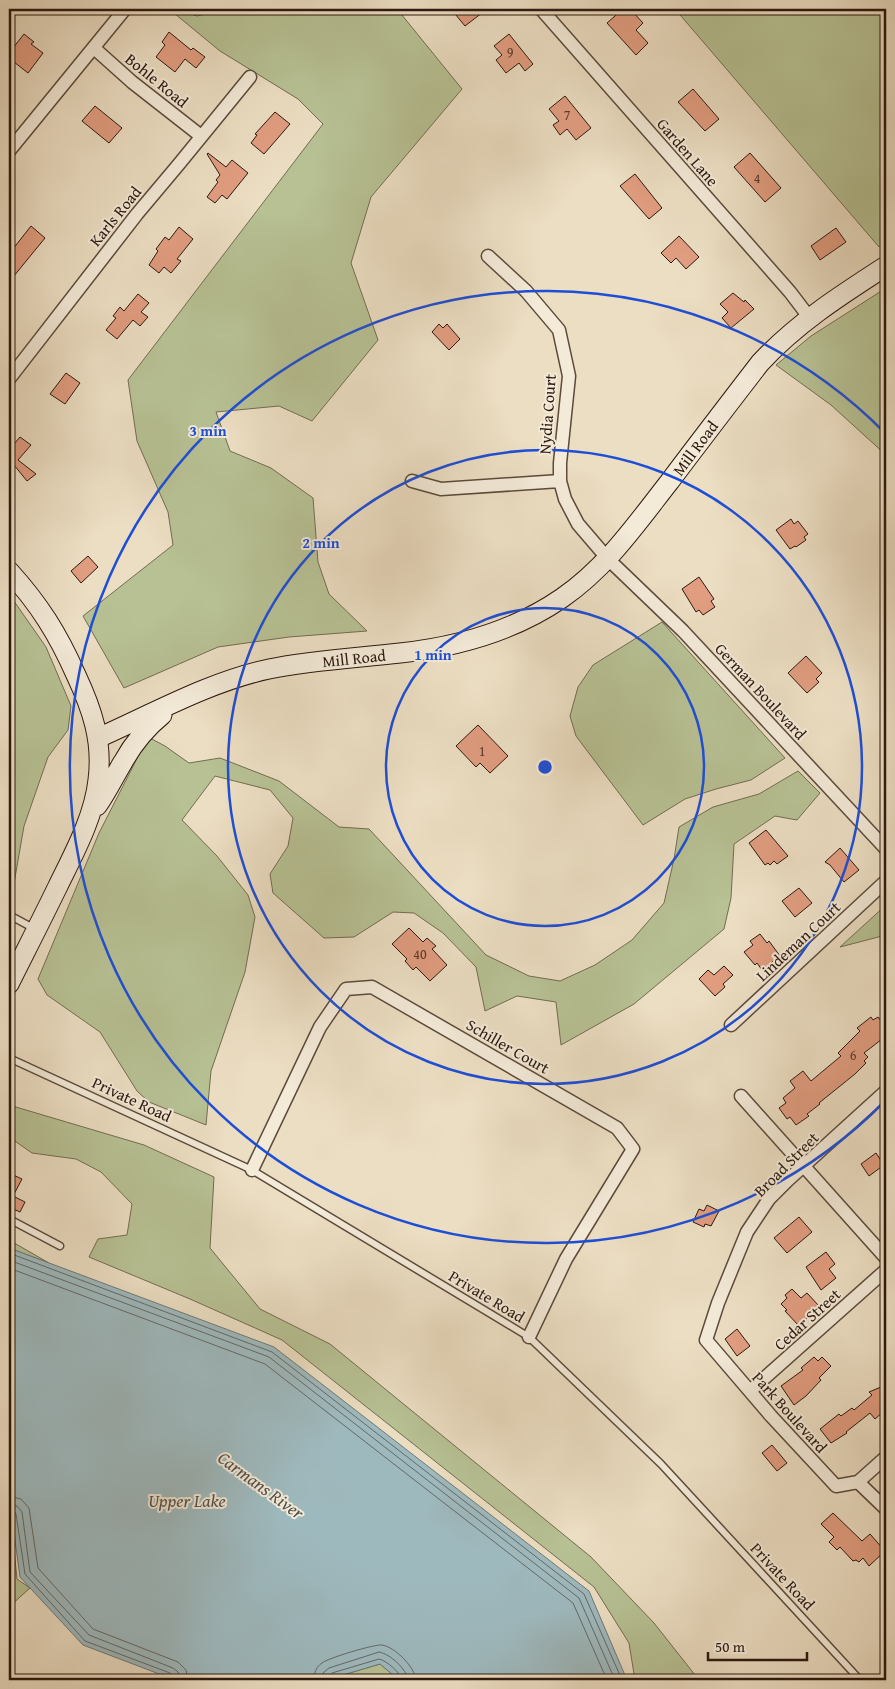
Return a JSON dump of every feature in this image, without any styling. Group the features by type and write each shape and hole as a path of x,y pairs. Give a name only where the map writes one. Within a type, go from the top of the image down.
{"main road":[{"name":"Mill Road","path":"98,738 222,683 266,669 422,650 469,640 491,633 546,608 577,586 608,559 772,350 810,317 886,266"},
{"path":"9,570 41,610 62,642 92,710 98,738 98,781 88,818 70,861 9,984"},
{"path":"88,818 109,789 122,763 142,734 176,702"}],"street":[{"path":"9,151 125,9"},
{"name":"Garden Lane","path":"541,9 810,317"},
{"name":"Bohle Road","path":"94,48 132,82 201,136"},
{"name":"Karls Road","path":"9,379 137,214 250,77"},
{"name":"Nydia Court","path":"488,256 526,291 559,330 569,376 560,463 560,481 565,499 578,524 608,559"},
{"path":"412,481 441,489 560,481"},
{"name":"German Boulevard","path":"608,559 683,631 886,848"},
{"name":"Lindeman Court","path":"731,1025 886,881"},
{"name":"Schiller Court","path":"252,1170 320,1027 346,988 372,987 617,1128 633,1149 566,1259 529,1338"},
{"name":"Broad Street","path":"718,1303 747,1232 769,1199 886,1091"},
{"path":"741,1096 886,1258"},
{"name":"Cedar Street","path":"750,1391 886,1270"},
{"name":"Park Boulevard","path":"718,1303 706,1340 836,1486 858,1482"},
{"path":"886,1456 858,1482 886,1509"}],"lane":[{"path":"9,915 36,930"},
{"name":"Private Road","path":"9,1058 252,1170 529,1338 661,1464 860,1680"},
{"path":"9,1219 60,1246"}],"green space":[{"path":"169,9 176,9 197,16 227,9 397,9 462,89 371,197 351,263 378,340 312,421 279,406 216,412 230,451 271,468 313,498 318,562 329,594 367,631 289,637 218,647 124,688 83,616 173,545 168,512 137,441 128,380 323,124 298,99 220,51"},
{"path":"675,9 886,9 886,242 879,247"},
{"path":"886,288 886,455 831,405 776,365 811,336"},
{"path":"9,594 46,647 71,706 68,730 48,757 24,826 12,895 9,893"},
{"path":"662,622 785,758 751,780 685,799 643,825 576,736 570,716 578,687 593,665"},
{"path":"148,737 165,746 189,763 220,758 279,781 339,827 369,829 486,955 529,976 560,981 595,965 632,940 664,903 679,827 713,807 759,794 798,771 820,793 797,820 775,816 734,844 731,898 724,929 634,1004 561,1045 556,1002 517,996 485,1011 476,967 443,933 414,913 393,912 354,937 324,938 273,893 270,874 288,846 293,818 270,790 215,776 182,820 217,856 248,895 255,917 245,972 211,1071 206,1125 149,1102 137,1091 100,1032 47,995 38,979 99,833"},
{"path":"886,905 886,935 840,947"},
{"path":"9,1105 144,1145 214,1177 210,1248 260,1309 330,1344 591,1557 654,1623 699,1680 635,1680 629,1643 594,1587 282,1340 89,1257 98,1239 127,1235 132,1204 101,1172 76,1159 32,1153 9,1137"},
{"path":"9,1240 49,1263 9,1248"},
{"path":"9,1498 17,1579 30,1588 9,1607"},
{"path":"380,1664 399,1680 326,1680"}],"water":[{"name":"Upper Lake","path":"9,1248 274,1347 589,1591 627,1680 399,1680 380,1664 326,1680 175,1680 83,1645 20,1577 9,1497"}],"building":[{"path":"451,9 487,9 465,26"},
{"path":"623,9 629,14 632,11 643,23 636,30 648,43 636,55 607,23"},
{"path":"169,32 191,50 193,48 205,57 196,68 185,59 175,72 156,57 165,45 162,42"},
{"path":"24,34 34,42 31,44 43,53 28,73 9,58 9,53"},
{"path":"509,34 533,64 525,71 519,63 506,73 496,60 502,55 494,46"},
{"path":"693,89 719,119 705,131 678,102"},
{"path":"565,96 591,128 576,140 567,129 560,135 553,125 559,121 549,109"},
{"path":"95,106 122,128 109,143 82,121"},
{"path":"275,112 290,124 264,154 251,143 257,135 255,134"},
{"path":"208,153 226,167 232,160 248,173 227,199 222,195 215,203 207,197 218,182 216,180 220,175"},
{"path":"750,153 781,188 765,202 734,167"},
{"path":"635,174 662,208 649,219 620,186"},
{"path":"31,226 45,238 9,282 9,254"},
{"path":"179,227 193,239 177,259 181,261 171,273 164,267 159,273 149,265 158,251 156,249 165,237 169,240"},
{"path":"836,228 846,242 820,260 811,246"},
{"path":"679,236 699,257 686,269 676,258 671,263 661,253"},
{"path":"733,293 744,302 745,300 754,309 731,328 722,318 728,312 720,304"},
{"path":"138,294 149,303 141,312 148,317 140,326 133,320 117,339 106,330 116,318 113,316 120,307 124,311"},
{"path":"439,324 443,328 447,324 460,339 449,350 432,332"},
{"path":"66,373 80,383 65,404 50,394"},
{"path":"20,437 31,445 18,460 36,474 27,481 14,465 9,470 9,450"},
{"path":"791,519 794,524 798,521 808,534 804,537 806,540 790,549 776,530"},
{"path":"88,556 98,567 81,583 71,571"},
{"path":"699,577 714,599 711,601 715,607 703,615 699,610 696,612 682,589"},
{"path":"806,656 822,673 816,679 819,682 807,693 788,673"},
{"path":"478,725 508,756 490,773 480,763 476,767 456,746"},
{"path":"766,830 788,856 777,864 774,861 770,865 768,863 765,865 749,843"},
{"path":"840,848 859,870 844,882 830,865 825,862"},
{"path":"799,888 812,903 795,917 782,901"},
{"path":"409,928 423,942 427,938 436,946 432,949 447,965 430,981 416,967 413,970 405,961 407,959 392,944"},
{"path":"760,934 767,943 769,941 780,956 762,970 744,952 753,945 750,941"},
{"path":"724,966 733,975 723,984 725,987 715,996 699,979 708,970 714,975"},
{"path":"871,1017 873,1020 878,1017 886,1027 886,1036 864,1053 868,1057 864,1061 866,1063 807,1114 809,1116 796,1125 790,1117 787,1119 779,1108 786,1103 783,1098 795,1088 790,1081 803,1071 811,1081 841,1056 838,1053 860,1031 857,1028"},
{"path":"876,1153 884,1165 869,1176 861,1164"},
{"path":"9,1173 22,1179 13,1196 25,1202 20,1212 9,1207"},
{"path":"707,1205 719,1211 711,1226 705,1224 704,1227 693,1222 699,1209 704,1211"},
{"path":"799,1217 812,1232 787,1253 774,1238"},
{"path":"826,1252 835,1264 829,1269 836,1278 821,1290 806,1267"},
{"path":"792,1289 801,1298 807,1293 819,1306 799,1326 781,1304 787,1298 785,1295"},
{"path":"737,1329 750,1346 737,1356 725,1339"},
{"path":"814,1357 818,1361 822,1357 831,1366 819,1378 821,1380 806,1396 794,1405 781,1386 803,1370 801,1368"},
{"path":"881,1387 886,1393 886,1405 882,1408 884,1411 875,1419 870,1413 847,1433 831,1443 820,1429 839,1414 841,1416 852,1408 854,1410 872,1395 869,1392"},
{"path":"772,1445 787,1463 777,1471 762,1453"},
{"path":"833,1513 862,1541 870,1534 885,1551 869,1566 863,1558 859,1562 853,1561 840,1547 837,1550 829,1542 834,1537 821,1524"}],"water label":[{"name":"Carmans River","path":"261,1485"}]}
